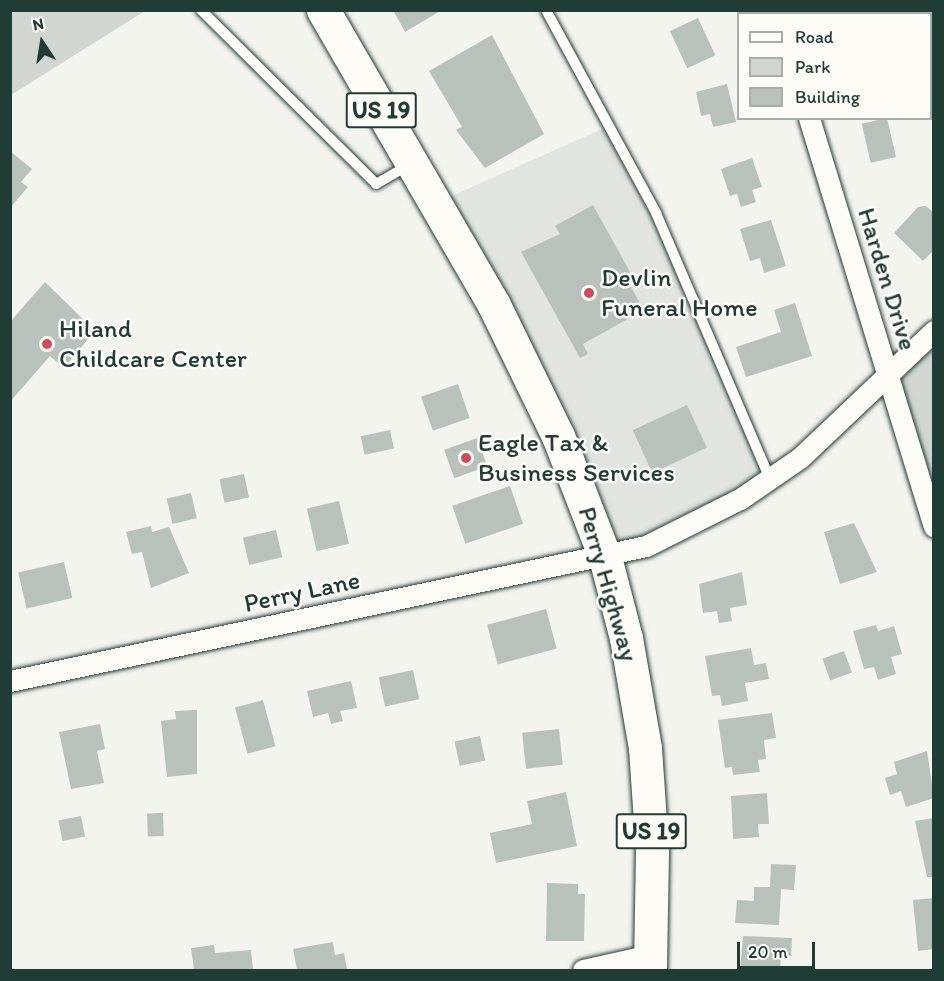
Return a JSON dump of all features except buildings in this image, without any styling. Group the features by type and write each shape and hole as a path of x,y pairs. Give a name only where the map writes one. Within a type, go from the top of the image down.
{"main road":[{"name":"Perry Highway","path":"324,10 412,163 534,384 605,557 626,638 645,748 652,852 650,963"}],"street":[{"name":"Harden Drive","path":"810,120 933,525"},
{"name":"Perry Lane","path":"10,681 605,557 655,543 770,479 889,378 933,331"},
{"path":"583,970 650,963"}],"lane":[{"path":"201,10 376,184 412,163"},
{"path":"546,10 656,213 770,479"}],"shaded area":[{"path":"611,125 769,479 594,557 437,203"}],"green space":[{"path":"11,10 145,10 145,11 11,95"},
{"path":"933,331 933,526 889,378"}],"place":[{"name":"Devlin Funeral Home","path":"589,293"},
{"name":"Hiland Childcare Center","path":"47,344"},
{"name":"Eagle Tax & Business Services","path":"466,458"}]}
